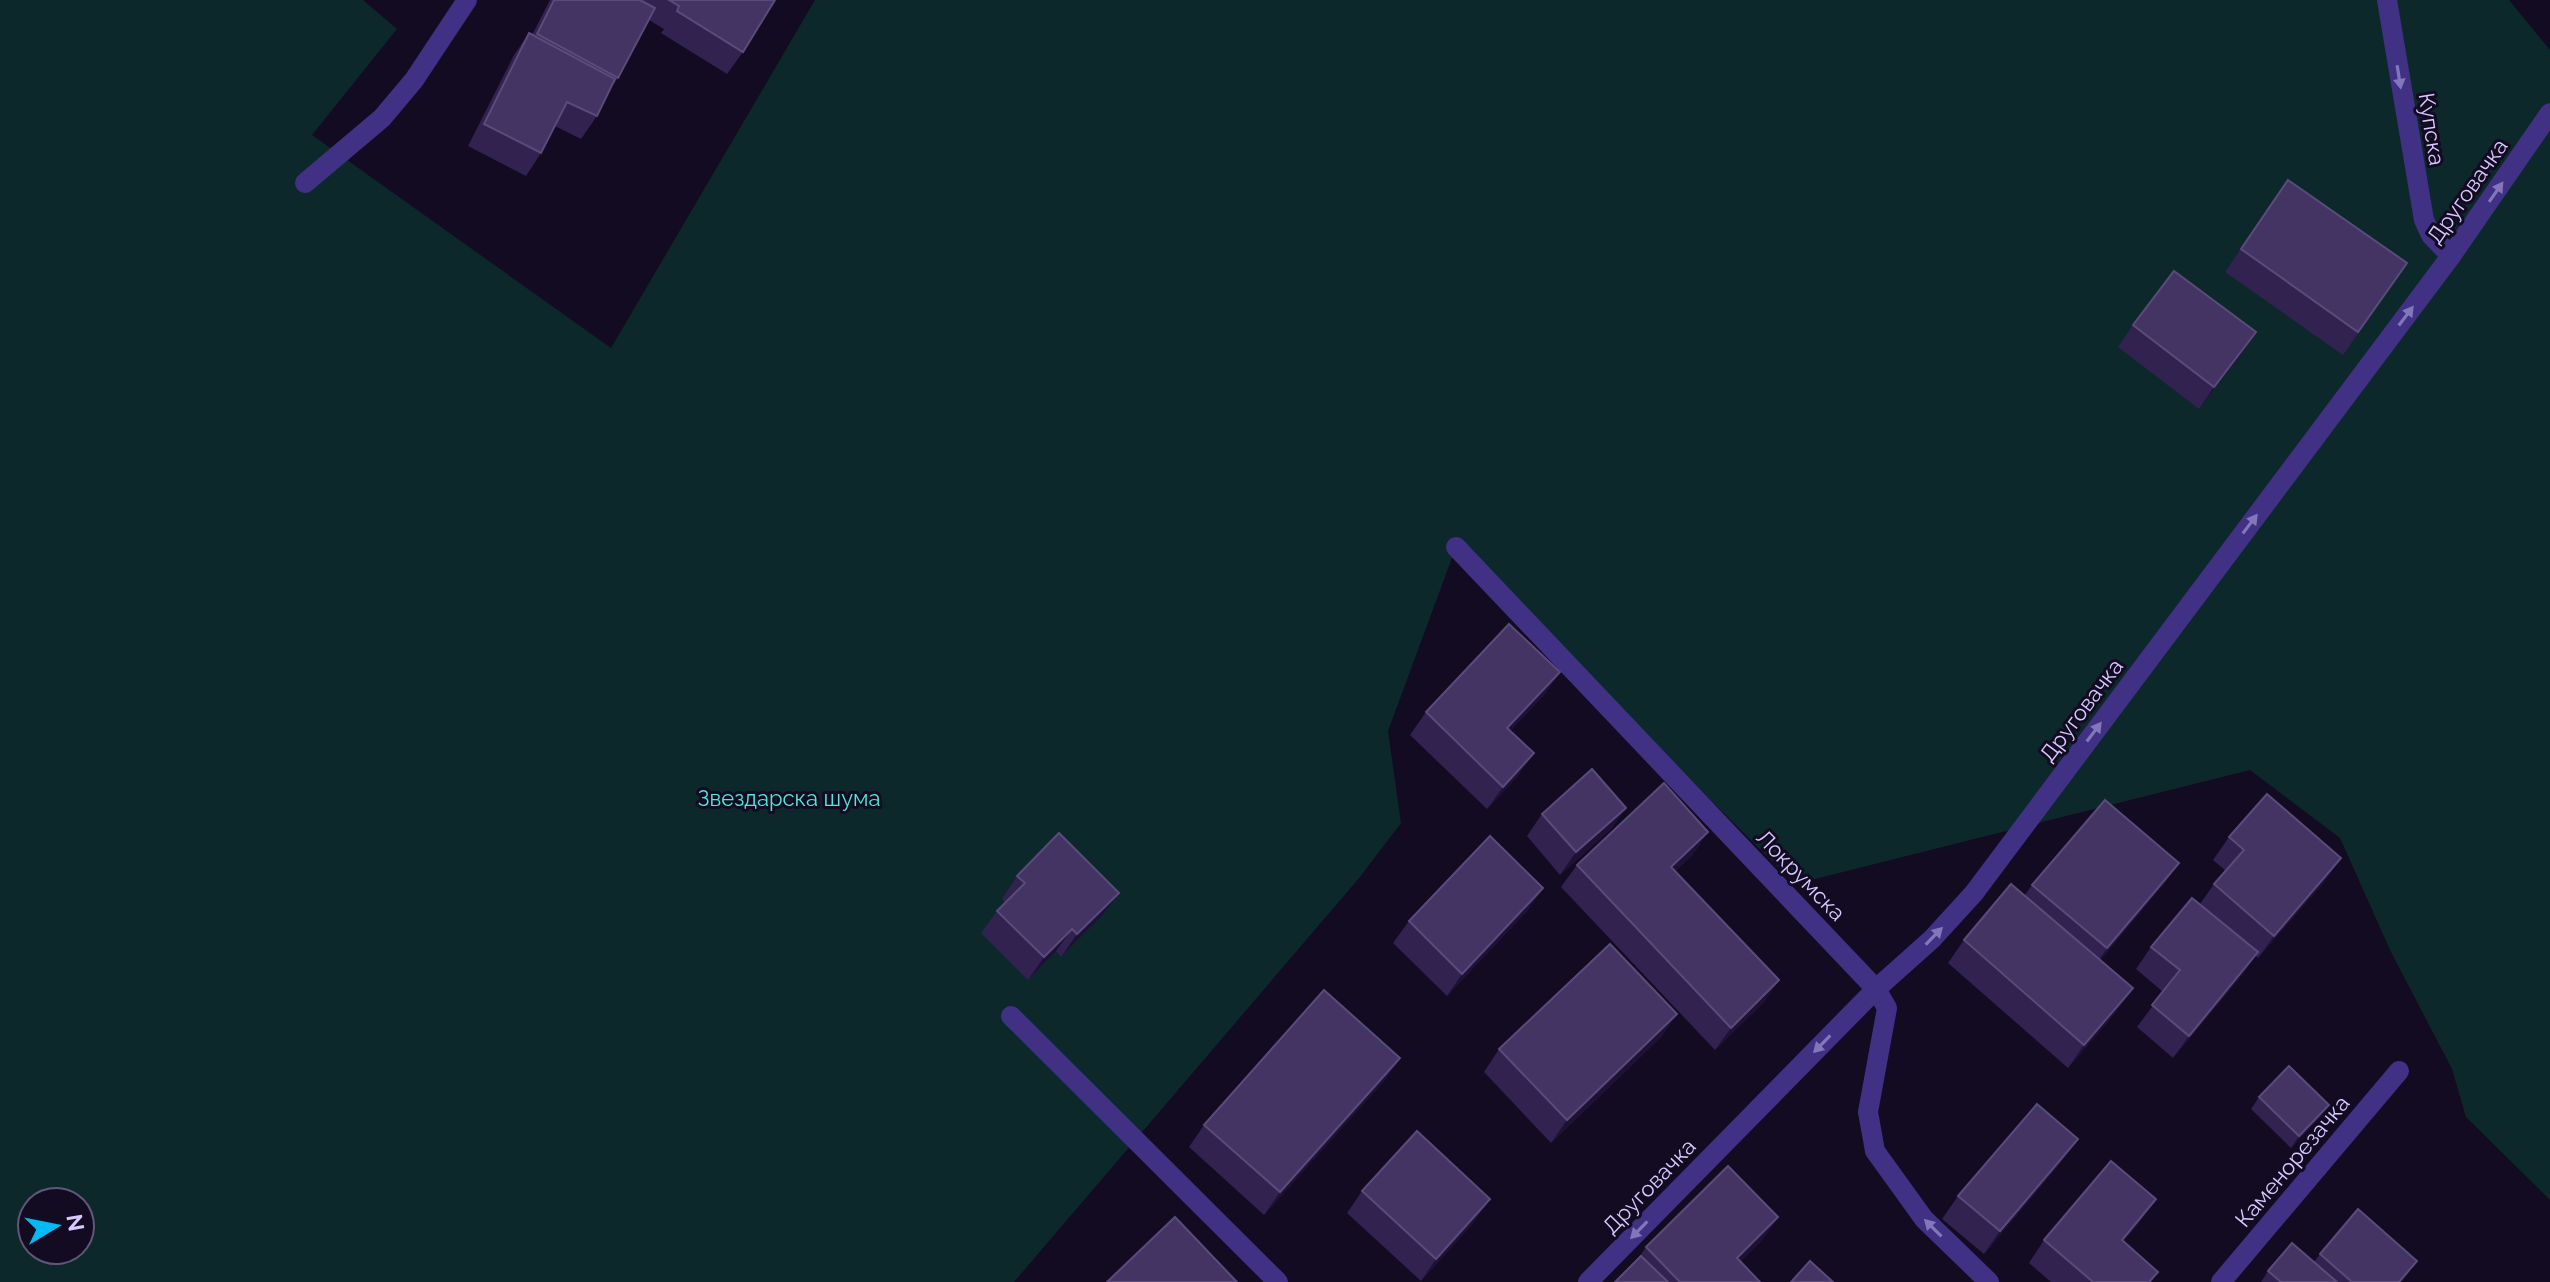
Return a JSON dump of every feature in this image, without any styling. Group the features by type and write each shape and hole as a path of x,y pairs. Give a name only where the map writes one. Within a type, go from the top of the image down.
{"street":[{"path":"305,183 382,118 414,80 467,0"},
{"name":"Купска","path":"2387,0 2424,220 2431,235 2451,256"},
{"name":"Друговачка","path":"1588,1282 1876,989 1932,939 1974,893 2451,256 2550,113"},
{"name":"Локрумска","path":"1456,547 1876,989"},
{"path":"1876,989 1887,1008 1868,1112 1875,1151 1924,1219 1989,1282"},
{"path":"1011,1016 1278,1282"},
{"name":"Каменорезачка","path":"2221,1282 2399,1071"}],"green space":[{"name":"Звездарска шума","path":"0,0 363,0 397,29 312,135 611,348 815,0 2509,0 2550,50 2550,1200 2466,1117 2452,1069 2391,952 2340,838 2250,770 1795,884 1456,547 1388,731 1401,823 1360,877 1014,1282 0,1282"}],"building":[{"path":"554,0 640,0 655,8 618,78 537,34"},
{"path":"669,0 775,0 743,52 677,11 679,6"},
{"path":"529,33 615,79 597,116 567,102 541,153 484,124"},
{"path":"2288,180 2407,263 2358,332 2241,249"},
{"path":"2174,271 2256,332 2214,387 2133,325"},
{"path":"1509,624 1560,672 1507,728 1534,753 1503,787 1426,712"},
{"path":"1592,769 1626,808 1576,852 1542,814"},
{"path":"1664,783 1708,832 1671,867 1779,980 1731,1028 1577,865"},
{"path":"2267,794 2341,858 2274,936 2214,884 2244,850 2229,837"},
{"path":"2105,800 2179,863 2107,948 2032,885"},
{"path":"1059,833 1119,893 1077,934 1072,929 1044,957 997,911 1025,883 1017,876"},
{"path":"1490,836 1543,888 1462,974 1409,921"},
{"path":"2011,884 2133,988 2084,1045 1964,940"},
{"path":"2192,898 2258,952 2189,1036 2152,1005 2180,970 2151,947"},
{"path":"1610,944 1677,1014 1567,1120 1499,1049"},
{"path":"1324,990 1400,1058 1280,1192 1204,1125"},
{"path":"2289,1066 2329,1105 2299,1136 2259,1097"},
{"path":"2037,1104 2078,1139 2000,1231 1958,1196"},
{"path":"1417,1131 1490,1199 1436,1259 1362,1191"},
{"path":"2111,1161 2156,1199 2122,1240 2158,1272 2149,1282 2093,1282 2044,1240"},
{"path":"1728,1166 1778,1217 1737,1258 1760,1282 1680,1282 1646,1247"},
{"path":"2358,1209 2417,1261 2399,1282 2352,1282 2320,1254"},
{"path":"1175,1217 1237,1282 1107,1282"},
{"path":"2292,1243 2337,1282 2281,1282 2268,1271"},
{"path":"1641,1256 1668,1282 1615,1282"},
{"path":"1810,1261 1833,1282 1791,1282"}]}
